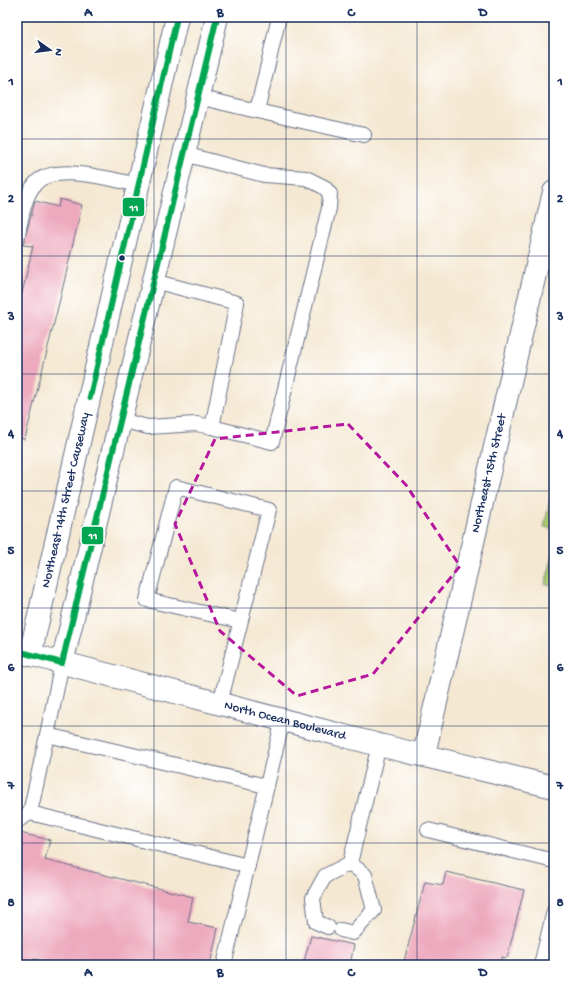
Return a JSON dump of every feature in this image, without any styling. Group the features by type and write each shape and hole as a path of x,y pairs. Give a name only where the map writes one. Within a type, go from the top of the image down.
{"main road":[{"name":"Northeast 14th Street Causeway","path":"24,653 138,186 177,17"},
{"path":"62,663 217,17"},
{"name":"Northeast 15th Street","path":"424,754 551,220 554,192"},
{"name":"North Ocean Boulevard","path":"24,653 379,745 424,754 554,787"}],"lane":[{"path":"257,111 279,17"},
{"path":"198,97 364,135"},
{"path":"120,420 148,427 196,424 272,442 329,208 330,194 324,187 306,178 264,175 184,154"},
{"path":"17,239 27,196 36,183 45,176 77,173 138,186"},
{"path":"154,281 237,303 212,427"},
{"path":"220,703 269,510 176,487 147,600 240,621"},
{"path":"30,814 62,663"},
{"path":"224,965 283,719"},
{"path":"47,735 266,786"},
{"path":"350,863 365,876 374,910 353,933 316,922 313,898 325,876 350,863 379,745"},
{"path":"17,821 30,814 248,866"},
{"path":"428,830 554,861"},
{"path":"541,965 554,911"}],"highlighted area":[{"path":"348,424 406,485 460,566 373,674 297,696 220,631 175,524 215,439"}],"green space":[{"path":"554,482 554,529 544,527"},
{"path":"554,552 554,586 545,584"}],"building":[{"path":"60,199 82,205 25,439 17,438 17,315 33,246 23,245 35,201 58,207"},
{"path":"20,833 50,840 45,860 193,897 188,922 218,928 210,965 66,965 34,959 32,965 17,965 17,844"},
{"path":"446,872 524,890 507,958 502,957 500,965 403,965 425,882 443,885"},
{"path":"311,936 354,945 350,965 303,965"}],"transit line":[{"name":"11","path":"90,397 177,17"},
{"name":"11","path":"17,651 62,663 217,17"}]}
